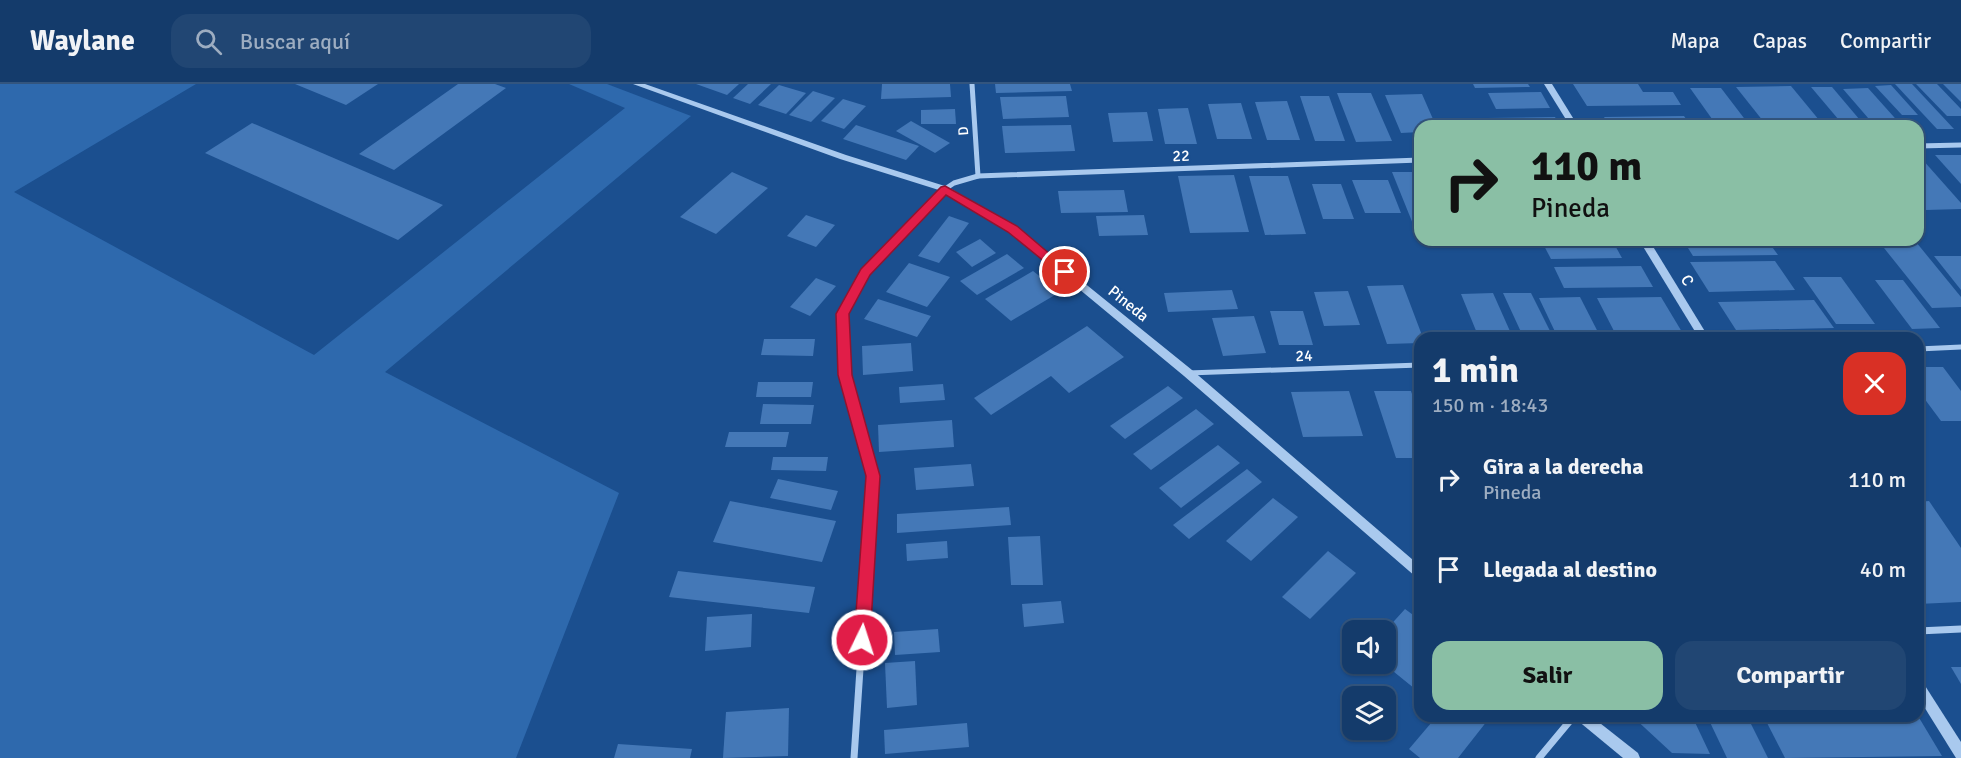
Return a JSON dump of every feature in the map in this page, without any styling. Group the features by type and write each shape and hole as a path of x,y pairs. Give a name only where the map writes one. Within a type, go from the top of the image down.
{"street":[{"name":"Pineda","path":"637,84 843,157 945,189 1012,229 1188,373 1414,568"},
{"name":"D","path":"972,84 978,176"},
{"path":"1548,84 1570,120"},
{"path":"1924,146 1961,145"},
{"name":"22","path":"945,189 954,183 978,176 1414,160"},
{"path":"854,758 873,476 845,375 843,314 865,272 945,189"},
{"name":"C","path":"1648,246 1700,332"},
{"path":"1924,349 1961,347"},
{"name":"24","path":"1188,373 1414,365"},
{"path":"1924,631 1961,629"},
{"path":"1924,695 1961,754"},
{"path":"1539,758 1569,722"},
{"path":"1589,722 1633,758"}],"shaded area":[{"path":"0,84 196,84 14,192 314,355 625,108 569,84 607,84 691,116 385,372 619,493 516,758 0,758"}],"building":[{"path":"295,84 378,84 346,105"},
{"path":"458,84 495,84 506,88 394,170 359,154"},
{"path":"696,84 739,84 727,95"},
{"path":"748,84 771,84 750,104 733,98"},
{"path":"882,84 950,84 951,97 881,99"},
{"path":"995,84 1070,84 1072,91 996,93"},
{"path":"1473,84 1528,84 1530,87 1475,88"},
{"path":"1573,84 1638,84 1643,92 1673,92 1681,105 1587,106"},
{"path":"1895,84 1912,84 1954,129 1937,129"},
{"path":"1916,84 1937,84 1961,109 1961,116 1947,116"},
{"path":"1943,84 1961,84 1961,102"},
{"path":"779,85 806,93 786,114 758,105"},
{"path":"1891,85 1918,115 1902,115 1875,86"},
{"path":"1791,86 1819,120 1762,120 1736,87"},
{"path":"1811,87 1832,87 1860,120 1839,120"},
{"path":"1690,88 1721,88 1745,120 1713,120"},
{"path":"1868,88 1897,120 1870,120 1843,89"},
{"path":"813,91 835,98 811,122 789,115"},
{"path":"1541,92 1550,108 1496,109 1488,93"},
{"path":"1337,93 1371,93 1392,141 1356,142"},
{"path":"1422,94 1433,120 1414,120 1414,132 1401,133 1385,95"},
{"path":"1066,96 1069,117 1003,119 1000,97"},
{"path":"1300,96 1329,96 1345,141 1315,141"},
{"path":"843,99 866,106 844,129 821,121"},
{"path":"1287,101 1300,140 1267,140 1255,102"},
{"path":"1241,103 1252,139 1217,139 1208,104"},
{"path":"1188,108 1197,144 1165,144 1158,109"},
{"path":"955,109 956,124 921,124 921,110"},
{"path":"1147,112 1153,141 1113,142 1108,113"},
{"path":"1684,116 1687,120 1606,120 1604,117"},
{"path":"1555,117 1557,120 1488,120 1487,118"},
{"path":"911,121 950,143 935,153 896,131"},
{"path":"252,123 443,205 398,240 205,153"},
{"path":"856,125 919,146 906,160 843,139"},
{"path":"1071,125 1075,151 1005,153 1002,126"},
{"path":"1935,155 1961,155 1961,184"},
{"path":"1924,161 1961,203 1961,209 1926,210 1924,208"},
{"path":"732,172 768,188 716,234 680,217"},
{"path":"1392,172 1414,172 1414,227"},
{"path":"1234,175 1249,232 1190,233 1178,176"},
{"path":"1249,176 1288,176 1306,234 1265,235"},
{"path":"1352,180 1388,180 1401,213 1365,213"},
{"path":"1312,184 1341,184 1354,219 1323,219"},
{"path":"1124,190 1128,212 1061,213 1058,191"},
{"path":"806,215 835,225 816,247 787,236"},
{"path":"1144,215 1148,235 1099,236 1096,216"},
{"path":"949,216 969,223 939,263 918,256"},
{"path":"980,239 996,253 972,267 956,252"},
{"path":"1544,246 1615,246 1622,258 1551,259"},
{"path":"1687,246 1771,246 1778,255 1693,256"},
{"path":"1882,246 1919,246 1961,297 1961,307 1932,308"},
{"path":"1007,254 1024,268 977,295 960,281"},
{"path":"1934,256 1961,256 1961,290"},
{"path":"1775,261 1795,290 1709,292 1690,262"},
{"path":"909,263 950,277 927,307 886,292"},
{"path":"1641,266 1653,287 1564,288 1554,267"},
{"path":"1033,271 1060,292 1011,321 985,299"},
{"path":"1803,277 1841,277 1875,324 1836,324"},
{"path":"816,278 836,286 810,316 790,307"},
{"path":"1875,280 1903,280 1940,328 1912,329"},
{"path":"1403,285 1421,332 1414,332 1414,343 1387,344 1367,286"},
{"path":"1232,290 1238,309 1168,312 1164,293"},
{"path":"1348,291 1360,325 1324,326 1314,292"},
{"path":"1493,293 1510,332 1477,332 1461,294"},
{"path":"1503,293 1531,293 1550,331 1521,332"},
{"path":"1580,297 1598,332 1555,332 1539,298"},
{"path":"1661,297 1682,332 1614,332 1597,298"},
{"path":"878,299 931,316 917,337 864,319"},
{"path":"1814,300 1834,328 1736,330 1718,302"},
{"path":"1270,311 1303,311 1313,345 1279,345"},
{"path":"1254,316 1266,353 1223,356 1212,318"},
{"path":"1087,326 1124,357 1069,393 1051,376 991,415 974,398"},
{"path":"764,339 815,339 813,356 761,355"},
{"path":"911,343 913,371 863,375 862,346"},
{"path":"1924,367 1943,367 1961,391 1961,421 1941,421 1924,398"},
{"path":"758,382 813,382 811,397 756,397"},
{"path":"943,384 945,400 900,403 899,387"},
{"path":"1168,386 1183,398 1125,439 1110,426"},
{"path":"1349,391 1363,436 1303,437 1291,392"},
{"path":"1374,391 1411,391 1414,400 1414,458 1396,458"},
{"path":"763,404 814,405 811,424 760,424"},
{"path":"1196,409 1214,424 1151,470 1133,454"},
{"path":"952,420 954,447 879,452 878,425"},
{"path":"729,432 789,432 786,447 725,447"},
{"path":"1218,445 1240,463 1181,508 1159,488"},
{"path":"773,457 828,457 826,471 771,470"},
{"path":"971,464 974,486 916,490 914,468"},
{"path":"1247,469 1262,482 1189,539 1173,525"},
{"path":"778,479 838,491 831,510 770,498"},
{"path":"1273,498 1298,517 1251,561 1226,541"},
{"path":"730,501 836,521 822,562 713,542"},
{"path":"1924,501 1929,501 1961,548 1961,602 1924,604"},
{"path":"1009,507 1011,525 897,533 897,514"},
{"path":"1040,536 1043,585 1011,585 1008,537"},
{"path":"947,541 948,558 907,561 906,544"},
{"path":"1328,551 1356,573 1310,619 1282,597"},
{"path":"678,571 815,587 809,613 669,597"},
{"path":"1061,601 1064,623 1024,627 1022,604"},
{"path":"1405,609 1414,616 1414,688 1396,674 1395,620"},
{"path":"752,614 751,647 705,651 707,617"},
{"path":"938,629 940,652 895,655 894,632"},
{"path":"915,661 917,705 887,708 885,663"},
{"path":"1951,667 1961,667 1961,684"},
{"path":"789,708 788,756 723,758 726,712"},
{"path":"1432,722 1486,722 1458,758 1420,758 1409,749"},
{"path":"1638,722 1695,722 1710,754 1672,753"},
{"path":"1710,722 1750,722 1768,758 1727,758"},
{"path":"1767,722 1922,722 1942,756 1785,758"},
{"path":"967,723 969,747 885,754 884,730"},
{"path":"618,744 692,749 690,758 614,758"}],"route":[{"path":"862,640 873,476 845,375 843,314 865,272 945,189 1012,229 1065,272"}]}
